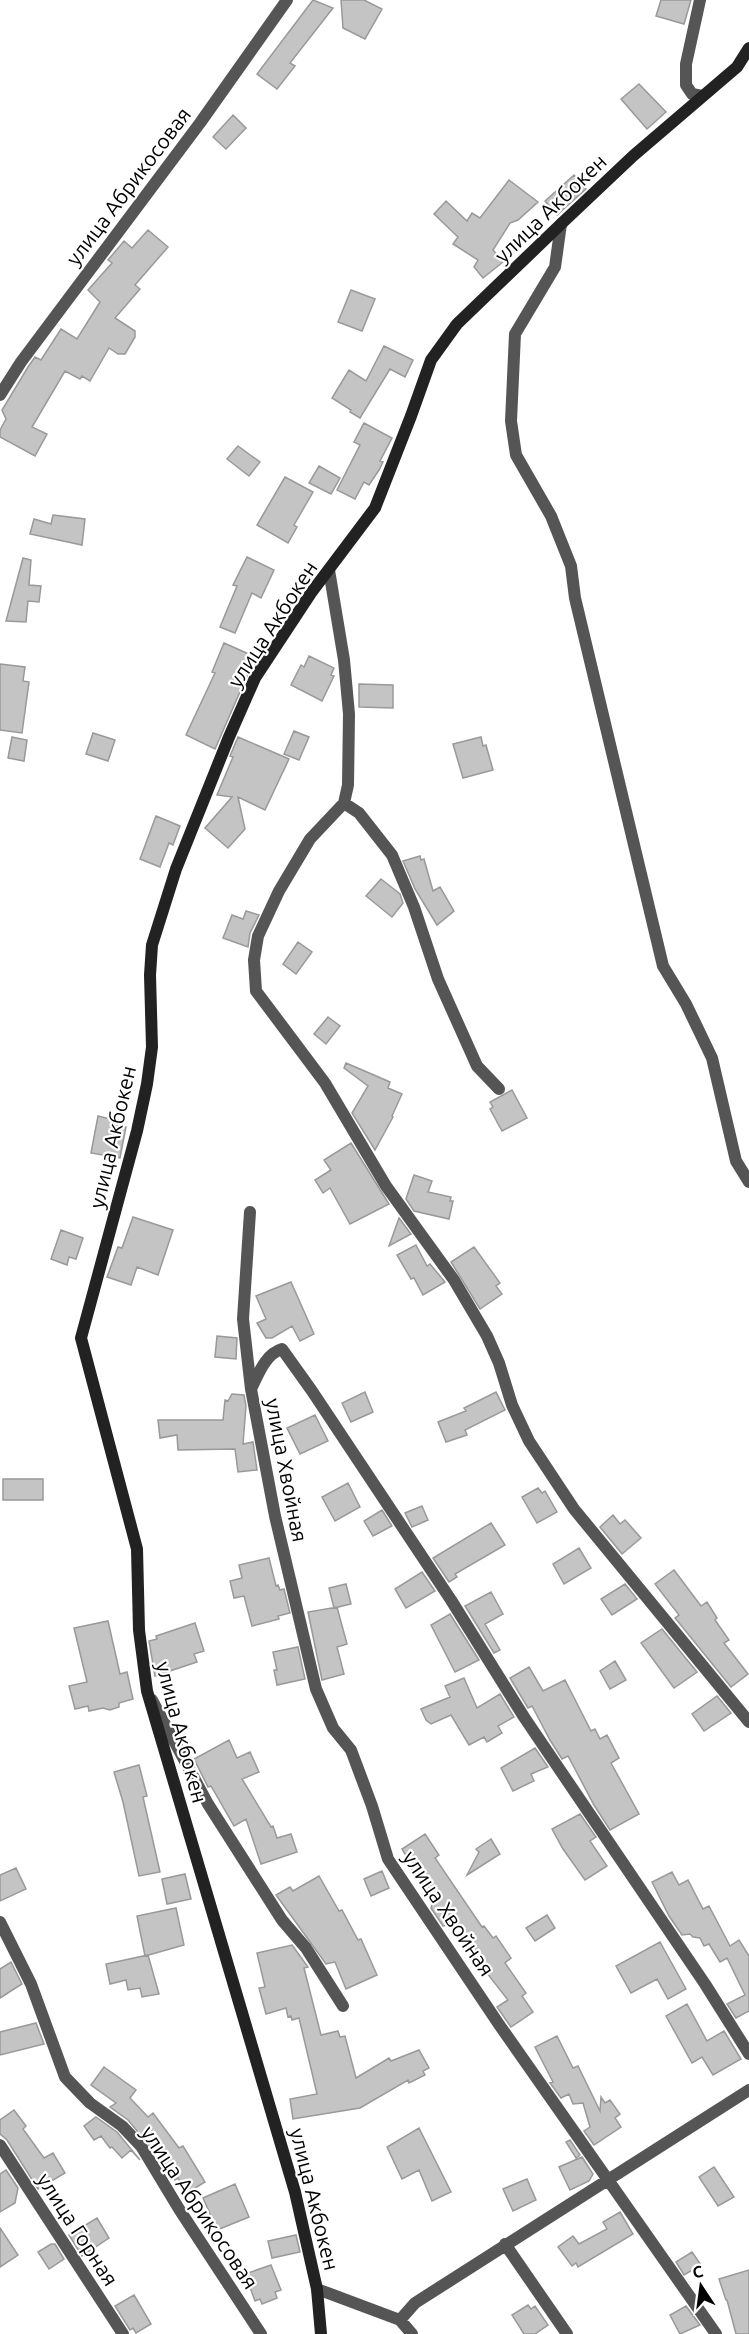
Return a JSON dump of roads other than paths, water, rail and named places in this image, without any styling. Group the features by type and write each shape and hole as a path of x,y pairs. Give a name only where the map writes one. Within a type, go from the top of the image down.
{"street":[{"name":"улица Абрикосовая","path":"0,395 33,346 181,149 287,0"},
{"path":"700,0 686,63 686,85 692,94 702,96"},
{"name":"улица Акбокен","path":"321,2334 317,2289 296,2192 147,1691 139,1630 137,1549 81,1338 147,1084 152,1047 150,975 152,945 160,915 203,800 255,678 311,593 375,508 431,360 457,324 633,156 737,67 749,48"},
{"path":"561,224 555,267 515,334 510,421 516,455 550,516 571,566 575,598 663,966 686,1004 712,1058 736,1161 749,1182"},
{"path":"329,570 341,639 349,714 348,785 344,803 310,839 279,891 258,936 254,960 256,991 325,1083 386,1186 454,1280 487,1336 499,1363 512,1405 529,1441 548,1473 574,1509 749,1722"},
{"path":"344,803 359,813 393,855 408,890 438,979 472,1055 477,1066 499,1089"},
{"name":"улица Хвойная","path":"250,1212 243,1319 250,1389 275,1516 316,1689 333,1728 351,1750 372,1806 388,1859 498,2023 716,2334"},
{"path":"250,1389 273,1352 282,1349 451,1600 524,1718 705,1984 749,2054"},
{"path":"147,1691 208,1804 282,1920 306,1948 343,2006"},
{"name":"улица Абрикосовая","path":"0,1922 31,1984 65,2077 90,2103 122,2126 141,2146 179,2209 261,2334"},
{"path":"400,2320 415,2303 749,2090"},
{"name":"улица Горная","path":"0,2145 123,2334"},
{"path":"505,2244 567,2334"},
{"path":"317,2289 400,2320 412,2334"}]}
